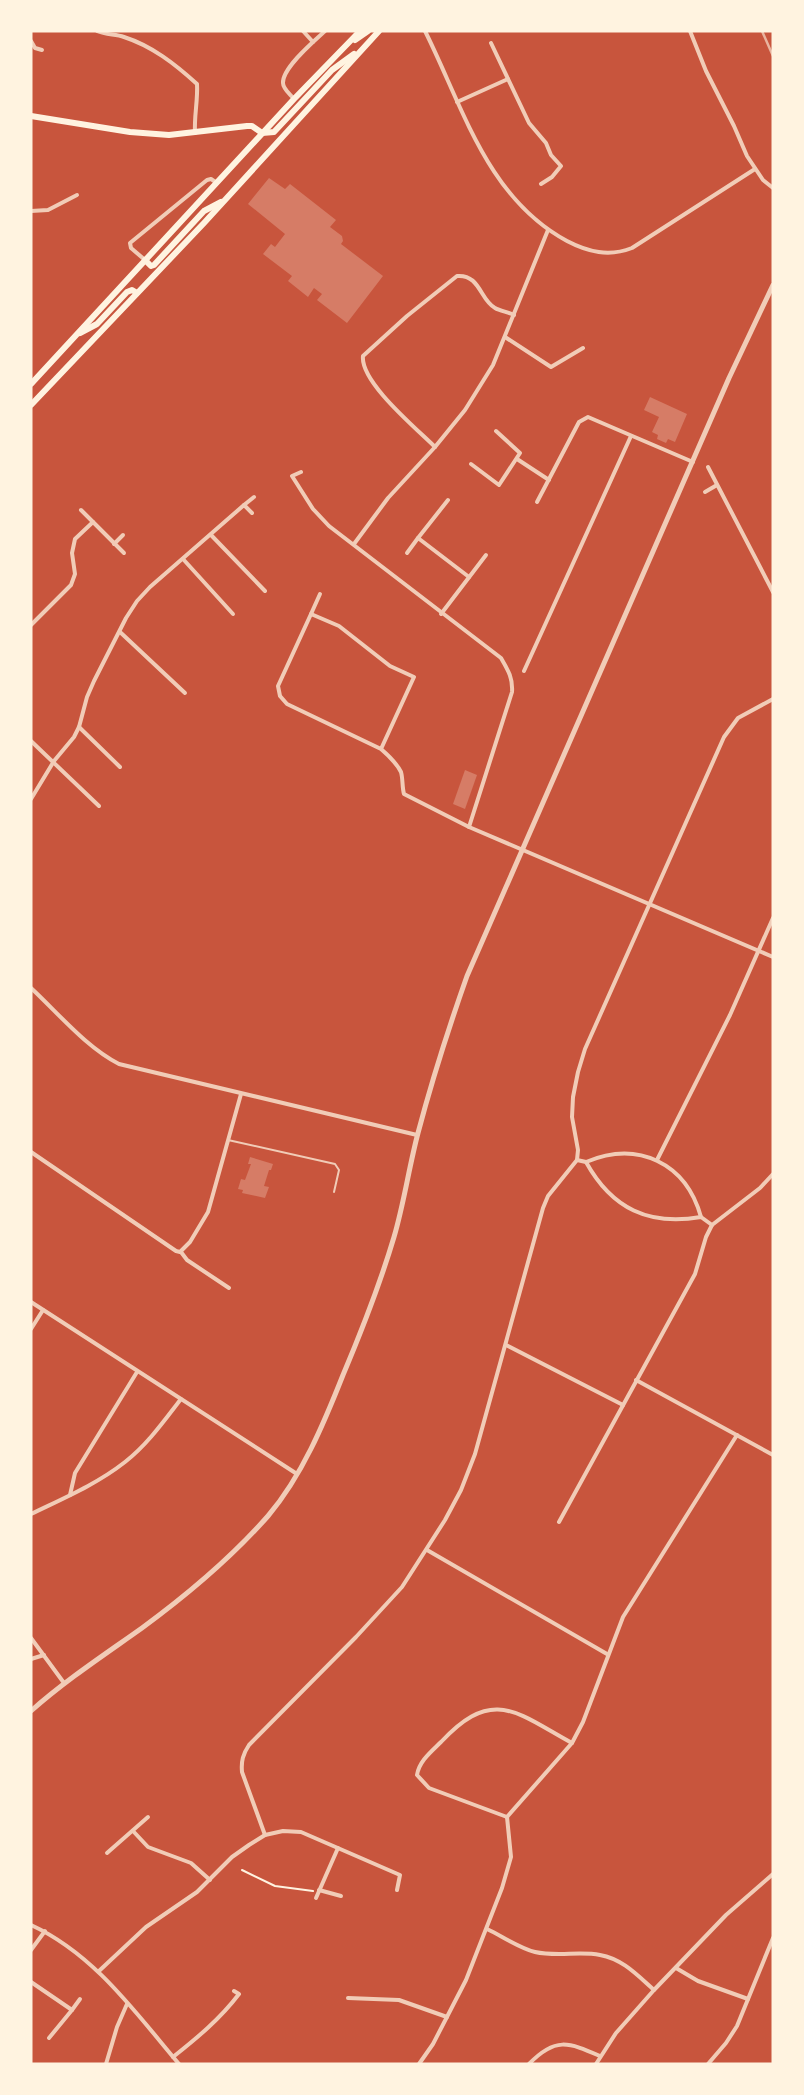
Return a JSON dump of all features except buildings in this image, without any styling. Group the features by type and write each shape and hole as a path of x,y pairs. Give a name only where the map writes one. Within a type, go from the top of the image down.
{"main road":[{"path":"31,384 262,133 360,31"},
{"path":"340,52 368,31"},
{"path":"31,405 380,31"},
{"path":"31,116 144,134 173,135 247,126 252,126 262,133 274,132 332,70 365,45"},
{"path":"294,99 305,111"},
{"path":"145,260 151,266 154,265 204,211 224,200"},
{"path":"77,335 97,324 127,292 132,290 137,293"}],"street":[{"path":"97,31 108,35 122,36 149,47 197,84 195,133"},
{"path":"122,36 123,31"},
{"path":"303,31 313,42"},
{"path":"294,99 284,88 283,79 296,60 325,31"},
{"path":"690,31 706,71 755,169 762,180 773,188"},
{"path":"426,32 457,102 497,179 521,208 548,230 589,251 602,253 627,250 640,244 755,169"},
{"path":"31,41 34,48 42,50"},
{"path":"491,43 529,123 546,143 551,155 561,167 552,177 541,184"},
{"path":"457,102 508,79"},
{"path":"145,260 130,247 130,243 207,180 212,179 217,183"},
{"path":"31,211 48,210 77,195"},
{"path":"354,544 388,498 435,447 465,410 493,365 548,230"},
{"path":"435,447 381,395 362,363 363,356 454,277 468,278 480,289 494,308 514,314"},
{"path":"31,1711 64,1683 144,1626 208,1574 244,1541 269,1514 297,1474 330,1409 381,1277 394,1234 417,1135 446,1034 467,976 692,462 773,285"},
{"path":"505,337 551,367 583,348"},
{"path":"537,502 579,422 588,417 692,462"},
{"path":"471,464 500,485 520,453 496,431"},
{"path":"524,671 631,436"},
{"path":"517,459 548,480"},
{"path":"708,467 773,592"},
{"path":"301,472 292,476 313,510 329,526 441,614 501,658 512,680 512,692 508,709 469,827"},
{"path":"705,492 717,485"},
{"path":"31,799 54,761 67,747 79,727 87,697 94,681 125,619 137,602 254,497"},
{"path":"407,553 448,500"},
{"path":"244,505 252,512"},
{"path":"81,510 124,553"},
{"path":"31,625 71,585 75,574 72,553 75,539 92,522"},
{"path":"114,544 124,535"},
{"path":"211,535 265,591"},
{"path":"418,538 468,577"},
{"path":"441,614 486,555"},
{"path":"183,559 233,614"},
{"path":"320,594 278,686 280,696 287,704 381,749 401,773 401,785 404,794 469,827 773,958"},
{"path":"311,614 339,626 390,666 414,677 381,749"},
{"path":"120,632 185,694"},
{"path":"265,1835 242,1772 241,1761 244,1752 356,1637 395,1594 427,1550 461,1490 475,1454 543,1208 548,1196 577,1160 578,1150 572,1117 578,1072 585,1049 727,732 738,718 773,699"},
{"path":"79,727 120,767"},
{"path":"31,741 99,806"},
{"path":"657,1160 730,1015 773,918"},
{"path":"31,988 94,1048 106,1058 119,1064 417,1135"},
{"path":"178,1251 190,1242 208,1212 241,1094"},
{"path":"31,1152 178,1251 186,1260 229,1288"},
{"path":"577,1160 586,1162 613,1154 628,1153 657,1160 681,1178 697,1203 701,1217 712,1225"},
{"path":"586,1162 594,1178 605,1191 633,1211 666,1220 684,1220 701,1217"},
{"path":"559,1522 694,1274 712,1225 721,1216 760,1188 773,1174"},
{"path":"31,1302 297,1474"},
{"path":"31,1329 43,1310"},
{"path":"506,1346 623,1405"},
{"path":"70,1496 75,1473 137,1372"},
{"path":"636,1380 773,1455"},
{"path":"31,1514 99,1481 127,1461 151,1436 181,1399"},
{"path":"420,2064 466,1980 487,1929 510,1864 507,1817 572,1743 583,1722 607,1654 623,1617 737,1435"},
{"path":"427,1550 607,1654"},
{"path":"31,1638 64,1683"},
{"path":"31,1659 44,1655"},
{"path":"507,1817 429,1788 417,1775 418,1768 448,1735 479,1712 489,1709 501,1708 513,1711 572,1743"},
{"path":"107,1853 148,1817"},
{"path":"133,1831 148,1847 191,1863 210,1880"},
{"path":"99,1971 146,1927 197,1892 232,1857 265,1835 284,1831 301,1832 400,1875 397,1890"},
{"path":"316,1898 338,1848"},
{"path":"596,2064 616,2033 654,1990 726,1915 773,1874"},
{"path":"319,1890 341,1896"},
{"path":"31,1925 71,1948 99,1971 179,2064"},
{"path":"487,1929 534,1952 554,1955 599,1954 613,1958 627,1966 654,1990"},
{"path":"31,1950 45,1932"},
{"path":"708,2064 726,2043 737,2026 773,1938"},
{"path":"676,1968 698,1981 748,1999"},
{"path":"31,1982 72,2010"},
{"path":"173,2057 228,2009 239,1994 234,1990"},
{"path":"348,1998 398,2000 447,2017"},
{"path":"49,2038 80,1999"},
{"path":"106,2064 117,2027 127,2004"},
{"path":"529,2064 544,2049 560,2044 581,2048 600,2056"}],"lane":[{"path":"227,1140 335,1164 339,1170 334,1192"}],"path":[{"path":"242,1870 274,1886 312,1892 319,1890"}],"railway":[{"path":"762,31 773,56"}]}
